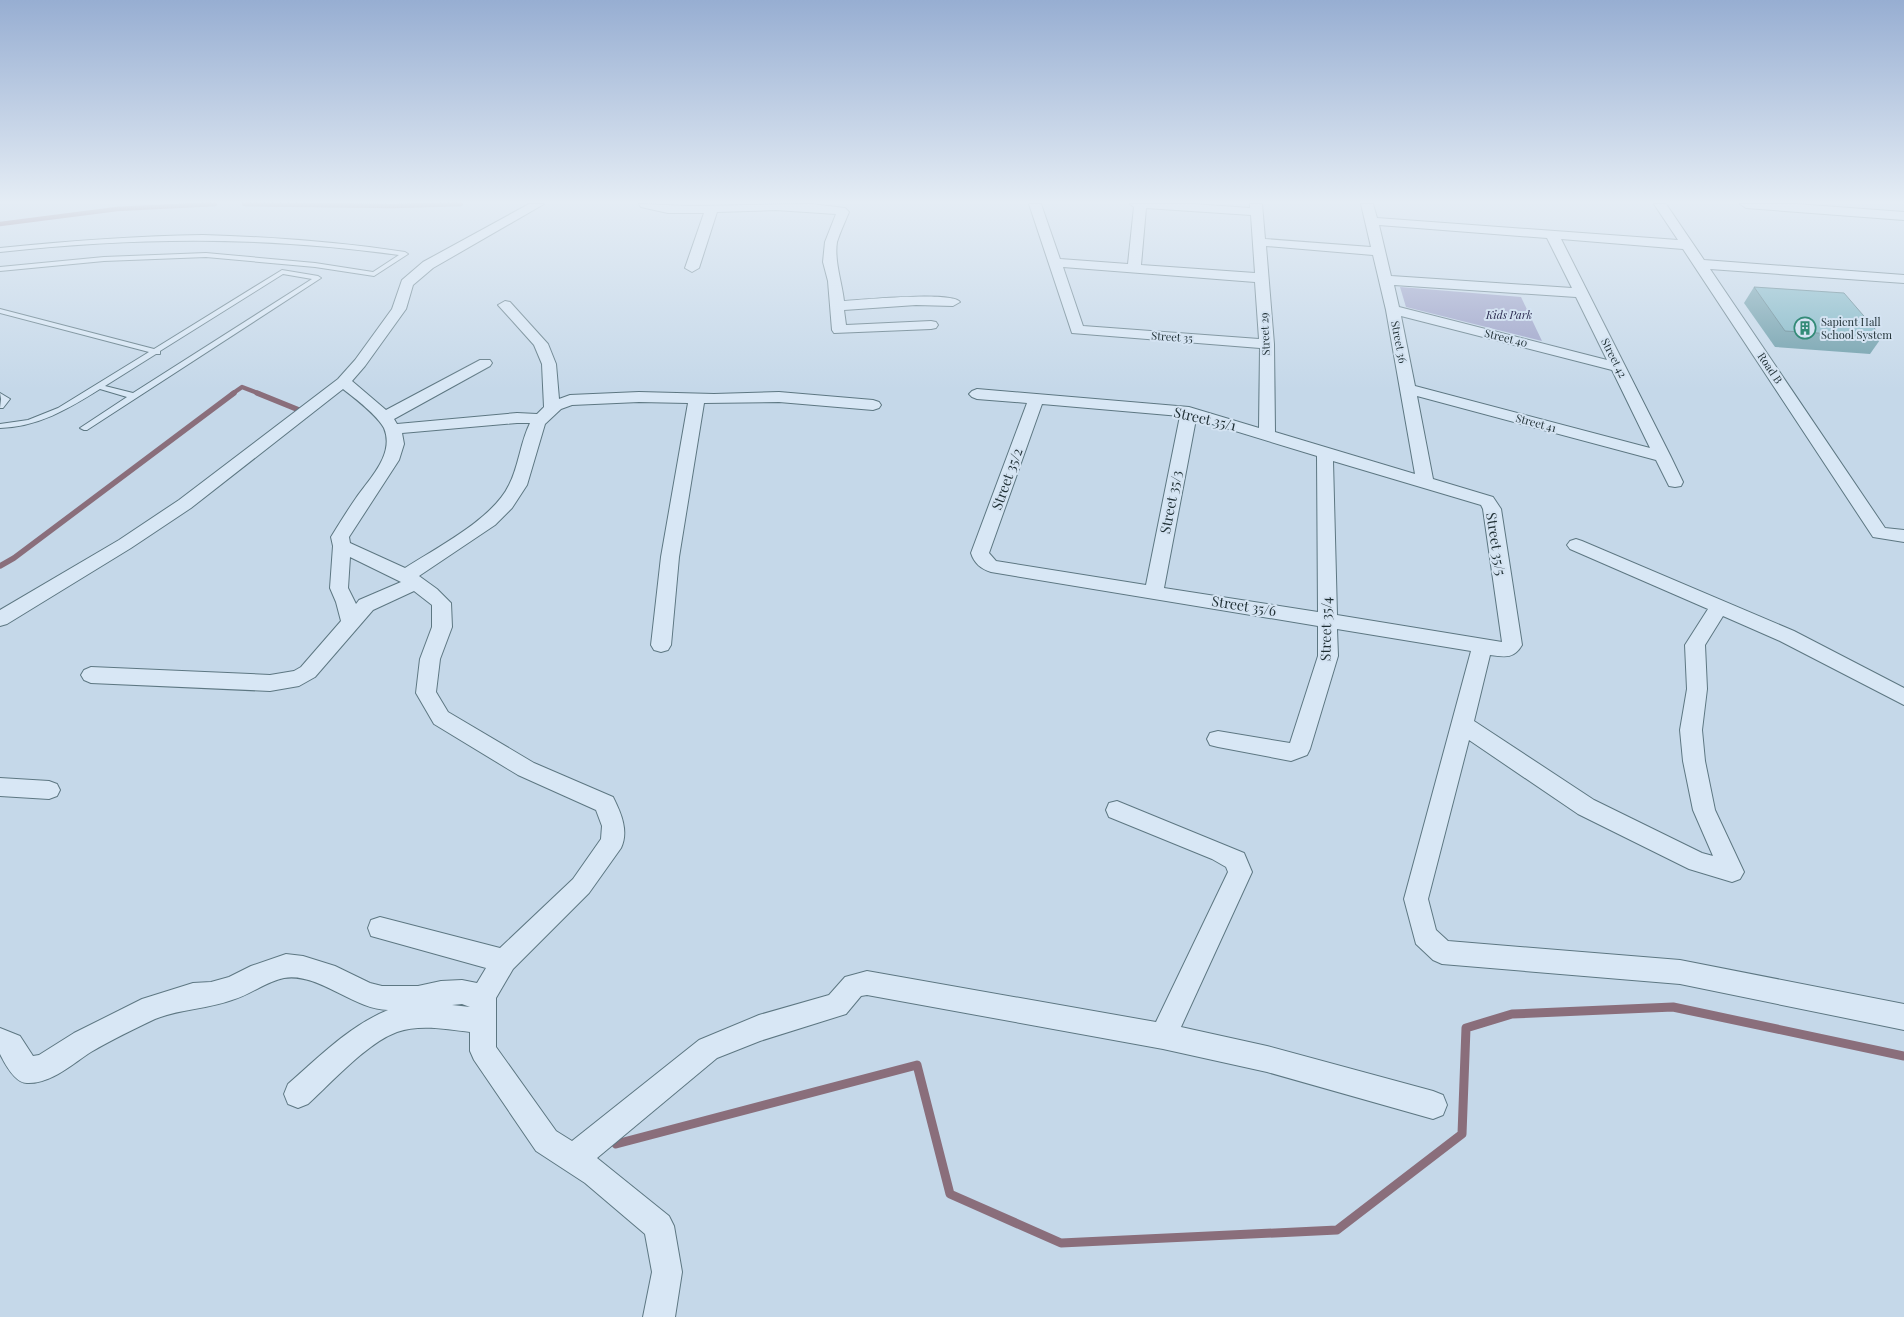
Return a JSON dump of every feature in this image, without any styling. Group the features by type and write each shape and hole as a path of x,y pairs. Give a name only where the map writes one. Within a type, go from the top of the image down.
{"street":[{"path":"0,619 125,544 185,504 342,382 360,363 399,308 407,283 427,265"},
{"path":"831,265 835,281 839,330 932,325"},
{"name":"Street 35","path":"1057,265 1077,330 1267,344"},
{"path":"1088,265 1261,278"},
{"name":"Street 29","path":"1260,265 1267,344 1267,434"},
{"name":"Street 36","path":"1381,265 1393,310 1426,482"},
{"name":"Street 42","path":"1567,265 1675,482"},
{"name":"Road B","path":"1701,265 1879,533 1904,536"},
{"path":"1720,265 1904,279"},
{"path":"1385,280 1581,294"},
{"path":"837,306 916,301 953,302"},
{"path":"505,305 541,344 549,364 552,408"},
{"name":"Street 40","path":"1393,310 1618,367"},
{"path":"387,423 485,363"},
{"path":"342,382 387,423 395,437 394,448 384,474 367,495 340,537 342,546 339,588 346,602 350,622"},
{"name":"Street 41","path":"1409,390 1663,457"},
{"name":"Street 35/1","path":"977,394 1190,412 1426,482"},
{"path":"91,675 270,683 299,678 308,672 366,605 411,580 501,510 519,483 531,436 539,419 552,408 570,400 639,397 779,397 820,399 873,406"},
{"path":"661,645 670,557 697,398"},
{"name":"Street 35/2","path":"982,559 980,553 1036,399"},
{"name":"Street 35/3","path":"1154,592 1190,412"},
{"path":"387,423 517,418 539,419"},
{"name":"Street 35/4","path":"1218,739 1291,752 1300,749 1328,656 1325,452"},
{"name":"Street 35/5","path":"1426,482 1487,501 1492,510 1492,524 1512,636 1512,645 1507,650"},
{"path":"1576,545 1787,636 1904,697"},
{"path":"342,546 429,590 441,603 442,627 430,659 426,693 441,718 526,769 605,804 613,826 613,841 580,886 504,961 483,1008 483,1051 546,1141 595,1173 659,1226 667,1272 659,1317"},
{"name":"Street 35/6","path":"982,559 991,566 1507,650"},
{"path":"1462,724 1586,808 1697,862 1732,872 1704,810 1694,761 1691,730 1697,690 1695,645 1719,607"},
{"path":"1483,645 1416,899 1425,936 1442,952 1680,972 1904,1017"},
{"path":"0,787 49,790"},
{"path":"1117,810 1236,860 1240,872 1163,1036"},
{"path":"380,928 504,961"},
{"path":"0,1041 11,1045 26,1070 40,1068 83,1042 151,1008 193,995 211,994 233,988 260,974 286,966 303,968 335,978 366,994 382,998 418,998 441,993 462,992 483,1008"},
{"path":"572,1159 708,1049 759,1028 837,1005 854,986 867,983 1163,1036 1267,1059 1432,1105"},
{"path":"298,1094 368,1034 399,1019 457,1017 483,1008"}],"lane":[{"path":"318,265 374,274 387,265"},
{"path":"0,426 13,426 46,417 61,410 157,352 282,272 318,278 84,428"},
{"path":"0,312 157,352"},
{"path":"100,387 133,396"},
{"path":"0,395 6,399 0,406"}],"green space":[{"name":"Kids Park","path":"1400,287 1521,297 1542,341 1406,307"}],"building":[{"path":"1754,287 1844,293 1882,337 1785,331"}],"waterway":[{"path":"232,394 242,387 260,394"},
{"path":"0,566 14,558 234,393"},
{"path":"257,393 299,410"},
{"path":"616,1144 917,1065 950,1194 1061,1243 1337,1230 1462,1134 1466,1028 1512,1014 1673,1007 1904,1056"}],"place":[{"name":"Sapient Hall School System","path":"1805,328"}]}
